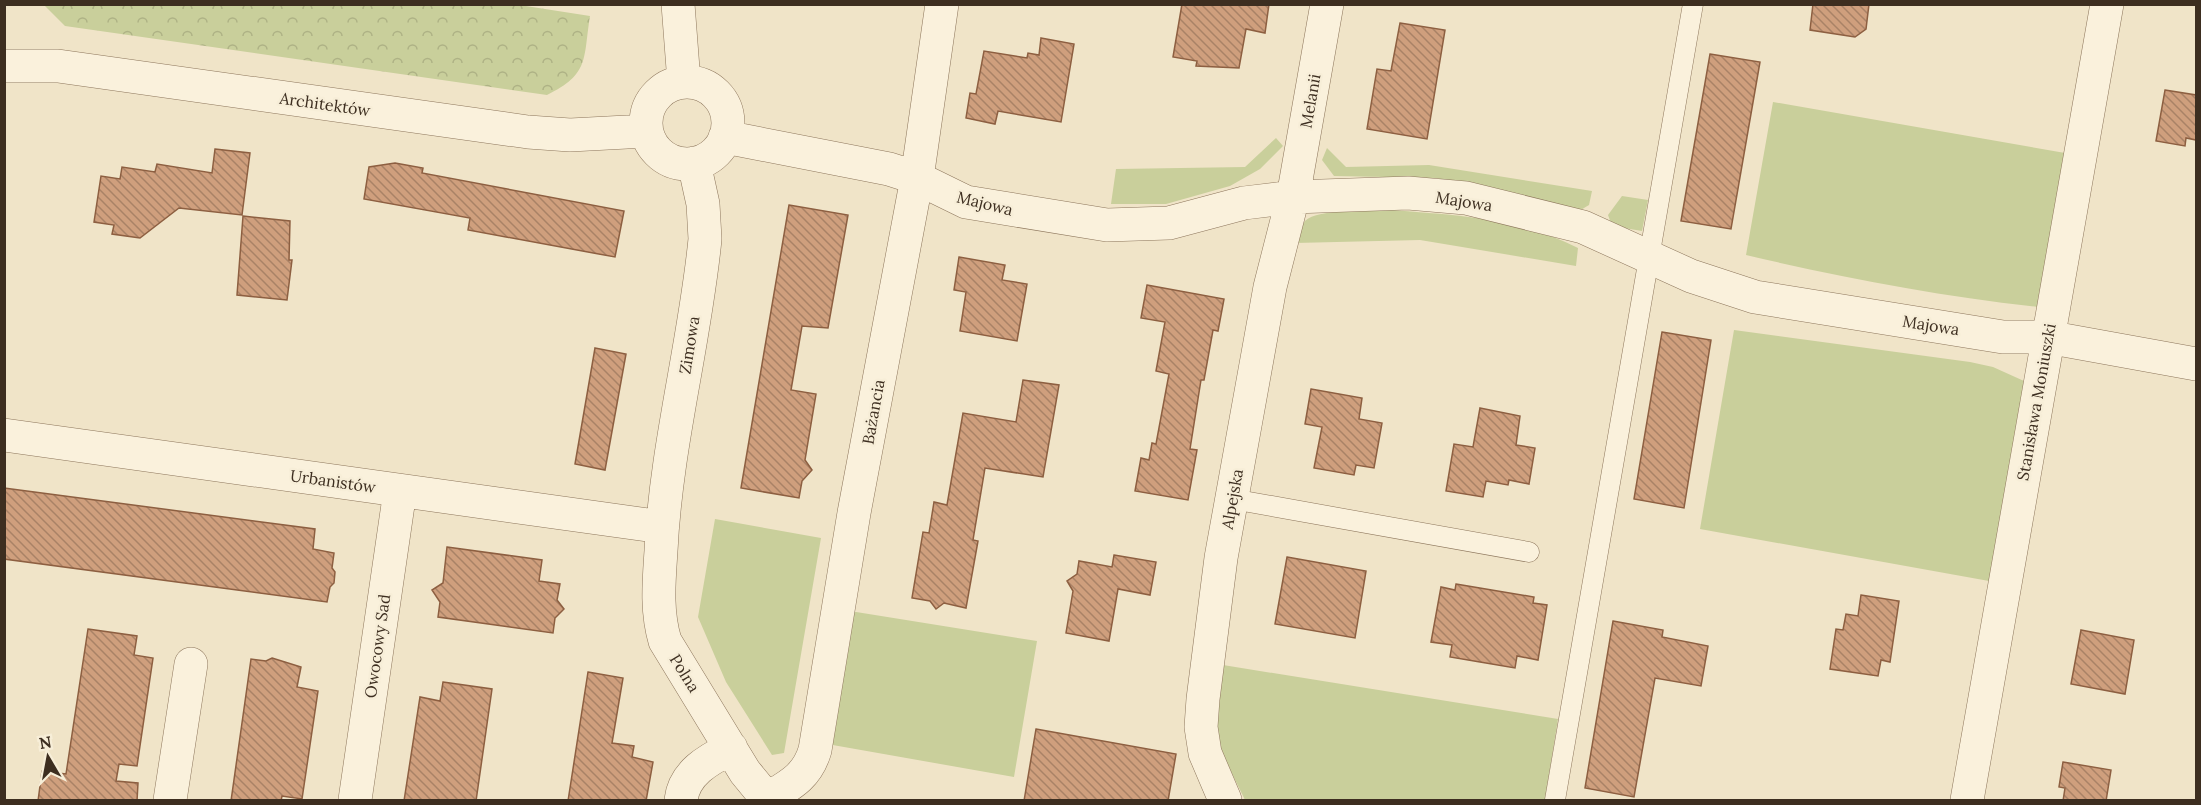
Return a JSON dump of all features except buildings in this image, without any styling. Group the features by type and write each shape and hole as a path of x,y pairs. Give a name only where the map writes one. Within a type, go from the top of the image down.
{"street":[{"path":"678,4 684,82"},
{"name":"Bażancia","path":"768,800 806,773 815,750 854,513 917,178 942,4"},
{"name":"Melanii","path":"1293,197 1327,4"},
{"name":"Stanisława Moniuszki","path":"1967,801 2106,4"},
{"name":"Architektów","path":"4,66 58,66 528,132 570,135 646,131"},
{"path":"684,82 706,87 722,102 728,124 726,137 711,156 694,163 673,162 660,154 646,131 648,111 659,93 670,86 684,82"},
{"name":"Majowa","path":"726,137 889,169 917,178 966,202 1107,225 1169,223 1244,203 1293,197 1408,193 1466,198 1583,228 1691,276 1755,297 2003,337 2047,337 2196,364"},
{"name":"Zimowa","path":"662,527 666,487 705,239 703,204 694,163"},
{"name":"Alpejska","path":"1225,801 1204,753 1201,727 1221,558 1270,287 1293,197"},
{"name":"Urbanistów","path":"4,435 662,527"},
{"name":"Owocowy Sad","path":"355,801 400,491"},
{"name":"Polna","path":"662,527 658,603 665,641 745,772 768,800"},
{"path":"170,801 191,664"},
{"path":"681,801 688,779 711,759 731,748"}],"lane":[{"path":"1555,801 1693,4"},
{"path":"1232,499 1528,552"}],"green space":[{"path":"513,4 590,16 585,54 578,72 571,80 547,95 65,26 44,5"},
{"path":"1773,102 2065,153 2038,307 1892,286 1746,255"},
{"path":"1276,138 1283,146 1260,169 1230,186 1166,204 1111,204 1116,169 1245,167"},
{"path":"1327,148 1346,167 1429,165 1592,191 1589,205 1579,211 1436,178 1334,176 1322,160"},
{"path":"1622,196 1648,200 1642,231 1612,226 1608,215"},
{"path":"1391,210 1487,220 1533,230 1578,248 1576,266 1420,240 1295,243 1303,223 1312,217 1333,212"},
{"path":"1734,330 1970,362 1993,367 2024,381 1989,581 1700,529"},
{"path":"715,519 821,538 784,753 772,755 726,682 698,617"},
{"path":"850,611 1037,641 1014,777 827,744"},
{"path":"1223,665 1558,719 1545,800 1245,800 1212,733"}]}
